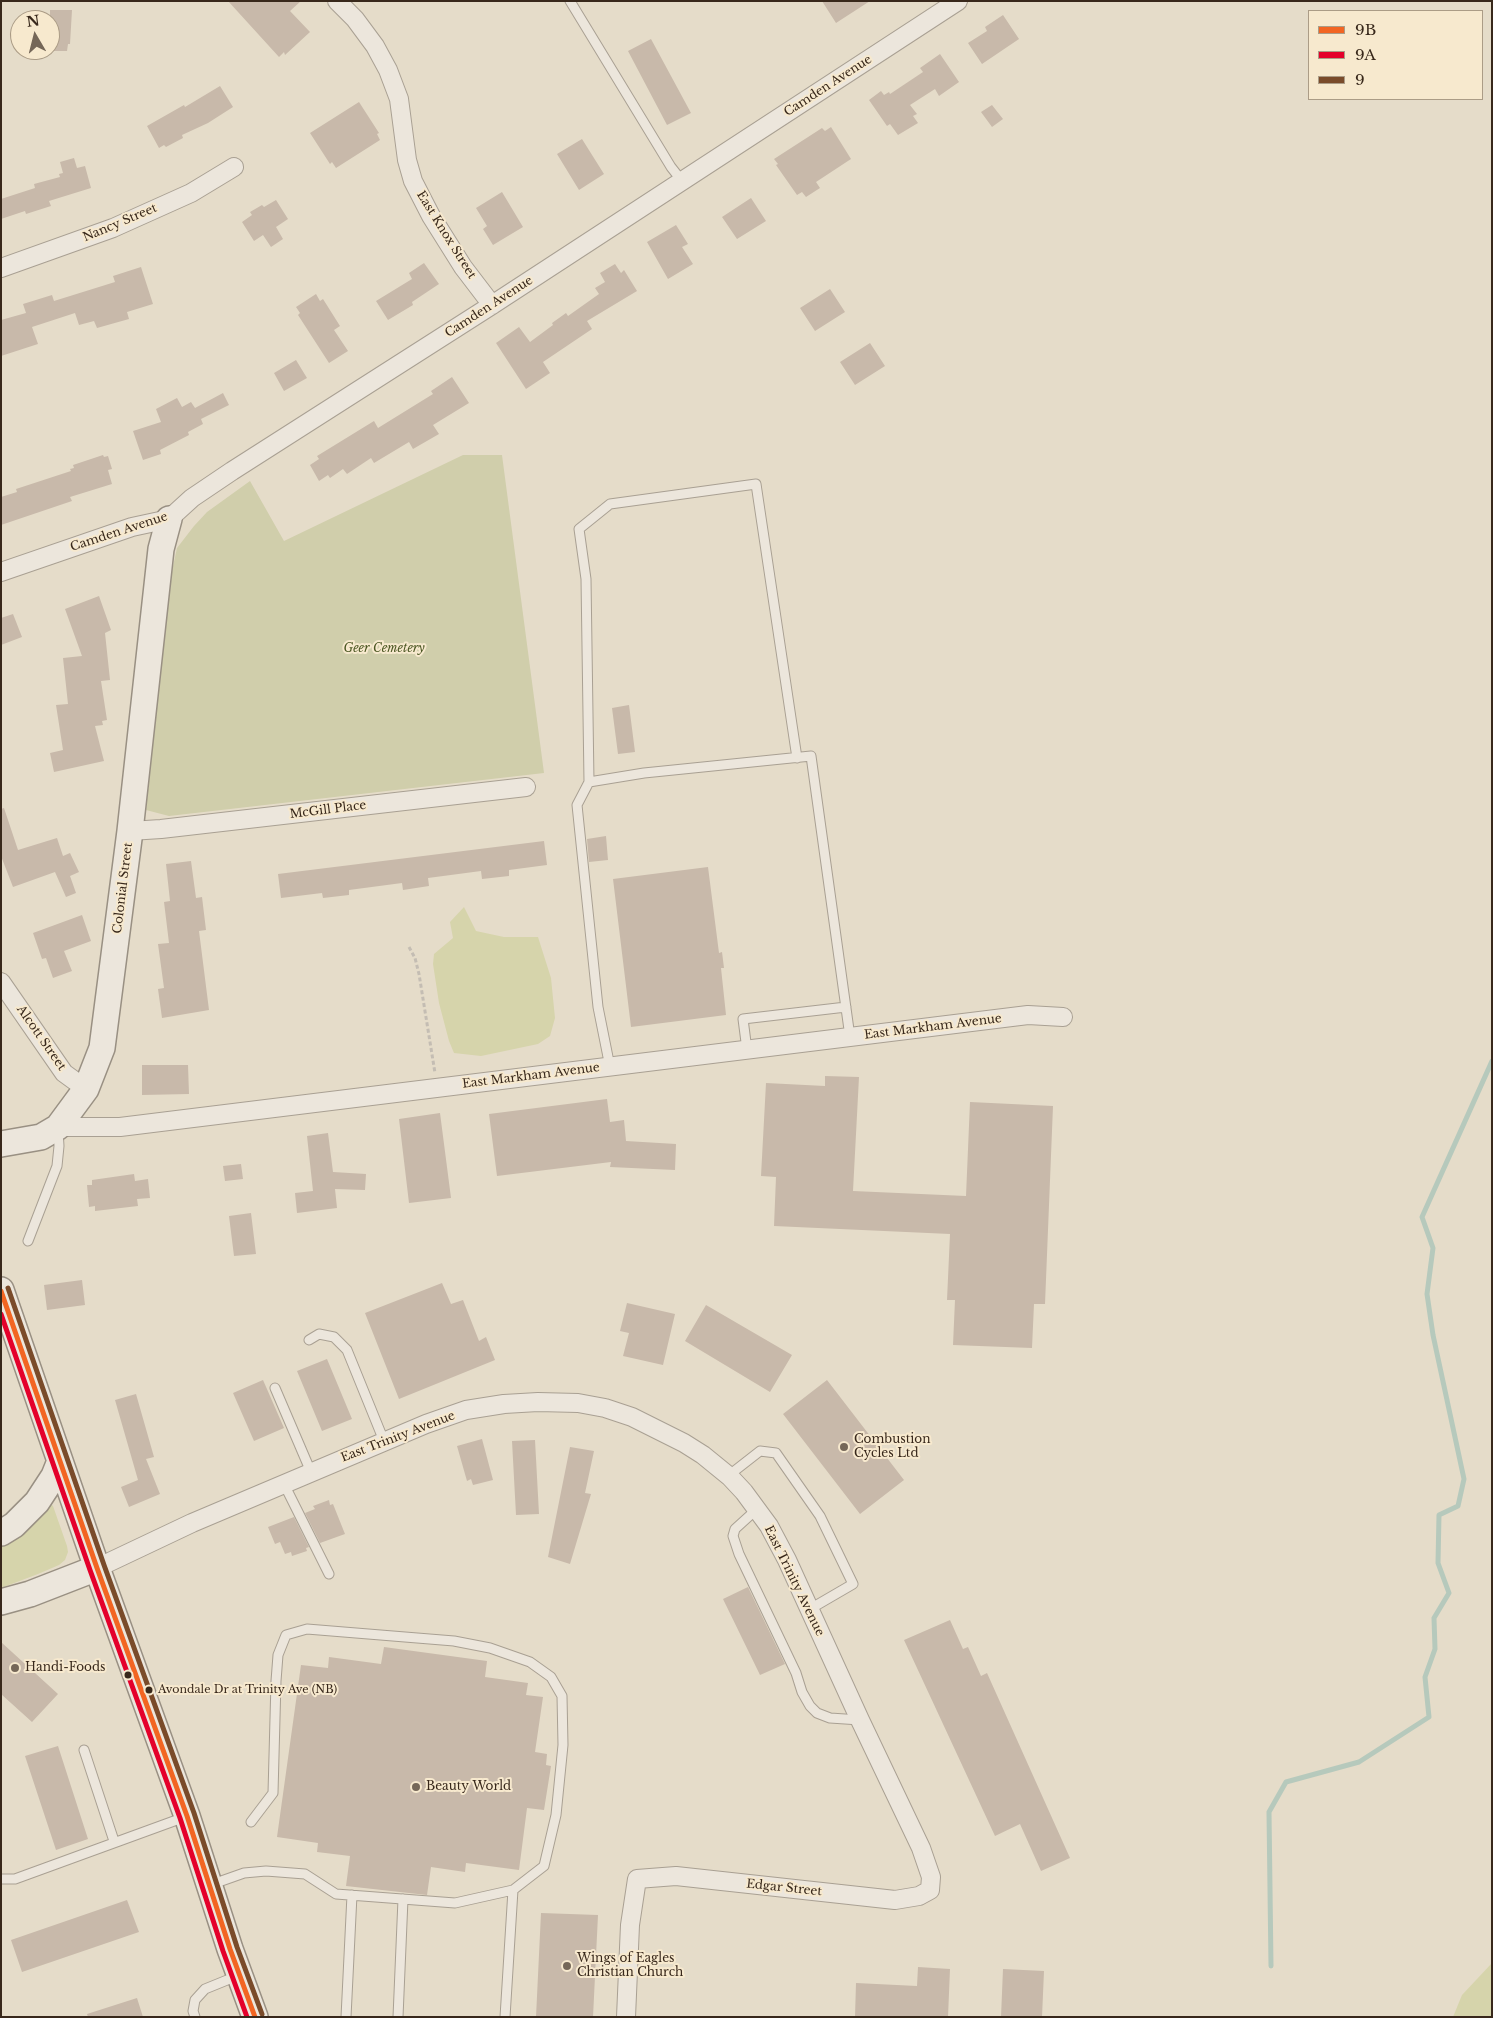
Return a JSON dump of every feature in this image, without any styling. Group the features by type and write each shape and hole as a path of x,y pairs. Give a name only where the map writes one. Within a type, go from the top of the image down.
{"street":[{"name":"East Knox Street","path":"337,1 375,46 388,70 400,99 407,160 412,181 431,216 463,267 492,305"},
{"name":"Camden Avenue","path":"1,572 132,527 169,519 192,498 216,482 492,305 958,1"},
{"name":"Nancy Street","path":"1,268 113,228 191,193 234,167"},
{"name":"Colonial Street","path":"58,1127 86,1089 102,1048 130,832 161,549 169,519"},
{"name":"McGill Place","path":"130,832 161,830 526,787"},
{"name":"Alcott Street","path":"1,982 64,1073 86,1089"},
{"name":"East Markham Avenue","path":"1,1144 41,1138 58,1127 120,1127 1028,1015 1063,1017"},
{"path":"1,1290 97,1568 188,1816 251,2015"},
{"name":"East Trinity Avenue","path":"1,1602 30,1594 97,1568 192,1523 311,1472 426,1424 466,1410 504,1404 538,1402 578,1403 605,1408 650,1425 690,1447 728,1476 757,1509 769,1526 788,1560 860,1720 921,1848 931,1877 930,1890"},
{"path":"1,1533 14,1525 38,1502 54,1476 60,1461"},
{"name":"Edgar Street","path":"626,2017 630,1925 637,1879 676,1876 895,1900 919,1896 930,1890"}],"lane":[{"path":"570,1 666,159 682,181"},
{"path":"610,1067 598,1007 577,805 589,782 586,579 579,528 610,504 756,484 797,758"},
{"path":"589,782 644,774 811,756 850,1037"},
{"path":"747,1050 743,1019 846,1006"},
{"path":"28,1241 57,1166 58,1127"},
{"path":"309,1340 319,1334 334,1337 347,1350 384,1441"},
{"path":"275,1388 311,1472"},
{"path":"728,1476 760,1451 776,1453 820,1516 853,1584 810,1609"},
{"path":"284,1484 329,1574"},
{"path":"757,1509 735,1529 733,1536 739,1554 796,1673 802,1692 810,1706 817,1713 830,1718 860,1720"},
{"path":"210,1885 244,1873 266,1871 305,1874 336,1894 455,1903 514,1890 544,1866 556,1815 562,1755 562,1696 551,1677 530,1662 490,1648 454,1641 307,1629 286,1636 278,1655 273,1793 251,1822"},
{"path":"84,1750 114,1842"},
{"path":"1,1879 15,1880 188,1816"},
{"path":"505,2017 514,1890"},
{"path":"346,2017 352,1895"},
{"path":"398,2017 403,1899"},
{"path":"195,2017 195,2000 204,1988 239,1975"}],"path":[{"path":"409,947 419,974 437,1088"}],"shaded area":[{"path":"464,907 476,931 504,937 538,937 551,978 555,1018 550,1036 538,1044 481,1056 454,1053 439,1003 433,964 434,954 453,938 450,922"},
{"path":"50,1503 53,1506 67,1546 68,1552 65,1560 59,1565 1,1588 1,1541"},
{"path":"1492,1963 1492,2017 1453,2017 1462,1995"}],"green space":[{"name":"Geer Cemetery","path":"463,455 502,455 544,773 169,816 146,810 167,594 177,548 194,526 207,512 250,481 284,541"}],"building":[{"path":"228,1 301,1 290,11 310,32 285,55 284,52 279,57"},
{"path":"822,1 870,1 836,23"},
{"path":"60,10 72,10 70,44 68,44 67,51 60,51"},
{"path":"1003,15 1019,39 982,64 968,43 987,31 985,27"},
{"path":"651,39 691,113 667,125 628,51"},
{"path":"940,54 959,82 939,96 935,89 910,105 917,114 913,116 918,123 898,135 890,124 887,126 869,100 881,91 884,95 889,92 890,94 923,72 920,68"},
{"path":"220,86 233,107 208,123 182,135 183,138 166,147 164,145 159,148 147,126 184,105 185,107"},
{"path":"359,102 379,133 377,134 380,140 336,168 332,162 330,164 310,133"},
{"path":"992,105 1003,119 992,127 981,112"},
{"path":"831,127 851,159 816,182 820,188 806,197 802,192 797,195 776,165 778,164 774,159 822,128 825,131"},
{"path":"582,139 604,174 579,190 557,154"},
{"path":"74,158 77,168 85,166 91,188 49,201 51,206 26,214 25,211 1,219 1,199 35,188 34,184 60,177 59,174 63,173 60,162"},
{"path":"502,192 523,227 493,245 483,229 487,226 476,208"},
{"path":"751,198 766,221 737,239 722,217"},
{"path":"276,200 288,219 276,227 283,239 271,247 263,235 254,241 242,222 252,215 250,212"},
{"path":"676,225 688,244 682,247 693,264 668,279 647,242"},
{"path":"424,263 439,284 412,302 413,305 388,320 376,301 412,279 409,273"},
{"path":"615,264 621,273 624,270 637,291 587,321 592,329 543,362 550,373 526,389 496,343 519,327 530,342 566,313 568,316 599,294 595,288 605,282 600,273"},
{"path":"141,267 153,304 127,312 129,319 97,328 94,321 79,325 75,313 32,327 38,344 1,356 1,320 26,313 23,304 52,295 54,301 115,282 113,276"},
{"path":"830,289 845,312 815,331 800,308"},
{"path":"316,294 320,301 323,299 340,326 334,330 348,351 329,363 298,315 300,313 296,307"},
{"path":"870,343 885,366 855,385 840,362"},
{"path":"296,360 307,378 284,391 274,373"},
{"path":"452,377 469,403 433,425 439,434 413,449 409,442 374,463 371,458 347,474 343,469 330,478 328,475 319,481 310,465 319,459 317,456 374,421 378,428 433,394 431,391"},
{"path":"223,393 229,405 201,419 203,424 188,432 189,435 160,450 161,454 143,460 133,431 161,422 156,409 177,398 182,407 191,402 195,408"},
{"path":"103,455 104,457 108,456 112,469 108,470 112,484 70,497 72,501 1,525 1,497 17,492 16,489 71,471 70,469 74,468 73,465"},
{"path":"99,596 111,630 105,633 110,680 101,681 107,720 102,721 103,725 95,726 104,761 54,772 50,753 63,750 56,705 68,704 63,658 82,656 65,609"},
{"path":"13,614 22,637 1,645 1,618"},
{"path":"629,705 635,752 618,754 612,708"},
{"path":"4,808 18,850 57,838 63,856 70,853 79,872 70,876 76,893 66,897 55,872 13,887 1,856 1,809"},
{"path":"606,836 608,860 589,862 587,839"},
{"path":"544,841 547,865 509,870 509,876 482,879 481,871 428,878 429,886 403,890 402,883 349,890 349,895 323,898 322,893 281,898 278,874"},
{"path":"191,861 196,898 202,897 206,930 199,931 209,1010 162,1018 158,989 164,988 158,944 169,943 164,902 170,901 166,864"},
{"path":"708,867 719,953 722,952 724,968 721,968 726,1015 631,1027 613,879"},
{"path":"82,915 91,941 64,951 72,971 53,978 46,958 42,959 33,933"},
{"path":"142,1065 188,1065 189,1094 142,1095"},
{"path":"825,1076 859,1077 853,1191 966,1196 970,1102 1053,1106 1045,1304 1034,1304 1032,1348 953,1345 955,1300 947,1300 950,1234 774,1226 776,1177 761,1176 766,1083 825,1086"},
{"path":"607,1099 610,1122 624,1120 626,1141 676,1144 675,1170 610,1167 611,1162 497,1176 489,1114"},
{"path":"440,1113 451,1198 409,1203 399,1119"},
{"path":"328,1133 333,1172 366,1174 365,1190 335,1189 337,1208 297,1213 295,1193 313,1191 307,1136"},
{"path":"241,1164 243,1179 225,1181 223,1166"},
{"path":"134,1174 135,1181 148,1179 150,1198 137,1199 138,1206 95,1211 95,1206 89,1207 87,1185 92,1185 92,1180"},
{"path":"251,1213 256,1254 234,1256 229,1216"},
{"path":"82,1280 85,1305 47,1310 44,1285"},
{"path":"442,1283 451,1304 463,1300 479,1341 486,1337 495,1360 399,1399 365,1313"},
{"path":"627,1303 675,1314 663,1365 623,1356 629,1333 620,1331"},
{"path":"706,1305 792,1355 770,1392 685,1341"},
{"path":"327,1359 352,1419 322,1431 297,1371"},
{"path":"263,1380 284,1428 254,1441 233,1393"},
{"name":"Combustion Cycles Ltd","path":"827,1380 904,1480 860,1514 783,1414"},
{"path":"136,1394 154,1457 146,1459 160,1494 129,1507 121,1487 138,1480 115,1400"},
{"path":"482,1439 493,1480 473,1485 471,1479 467,1481 457,1446"},
{"path":"535,1440 539,1514 516,1515 512,1441"},
{"path":"570,1447 594,1451 585,1493 591,1494 570,1564 548,1557"},
{"path":"329,1500 330,1505 333,1504 345,1534 320,1543 305,1513 315,1509 313,1506"},
{"path":"294,1517 309,1547 306,1548 307,1551 292,1556 291,1552 285,1554 280,1542 275,1544 268,1527"},
{"path":"748,1587 785,1664 760,1675 723,1599"},
{"path":"950,1620 963,1649 968,1647 981,1676 987,1673 1070,1858 1041,1871 1020,1824 995,1836 904,1640"},
{"name":"Handi-Foods","path":"1,1642 58,1694 32,1722 1,1694"},
{"name":"Beauty World","path":"384,1647 487,1661 485,1677 528,1683 526,1695 543,1697 535,1752 547,1754 546,1765 551,1766 544,1810 527,1808 519,1870 466,1863 465,1872 431,1867 427,1895 346,1886 350,1856 317,1852 318,1843 277,1837 301,1665 328,1668 329,1657 381,1664"},
{"path":"58,1746 88,1839 56,1850 25,1756"},
{"path":"127,1900 139,1932 22,1972 11,1940"},
{"name":"Wings of Eagles Christian Church","path":"541,1913 598,1915 593,2017 536,2017"},
{"path":"918,1967 950,1969 948,2017 855,2017 856,1983 917,1986"},
{"path":"1003,1969 1044,1971 1042,2017 1001,2017"},
{"path":"137,1998 143,2017 88,2017 87,2014"}],"waterway":[{"path":"1271,1966 1269,1812 1286,1782 1359,1762 1429,1717 1425,1677 1435,1649 1434,1618 1449,1593 1438,1563 1439,1515 1458,1506 1464,1479 1433,1335 1427,1294 1433,1248 1422,1217 1492,1061"}],"transit line":[{"name":"9","path":"8,1288 104,1565 194,1813 237,1947 262,2014"},
{"name":"9B","path":"1,1291 97,1568 187,1816 230,1949 255,2017"},
{"name":"9A","path":"1,1314 90,1570 180,1818 223,1951 247,2017"}],"place":[{"name":"Combustion Cycles Ltd","path":"844,1447"},
{"name":"Handi-Foods","path":"15,1668"},
{"name":"Avondale Dr at Trinity Ave (NB)","path":"149,1690"},
{"name":"Beauty World","path":"416,1787"},
{"name":"Wings of Eagles Christian Church","path":"567,1966"}]}
